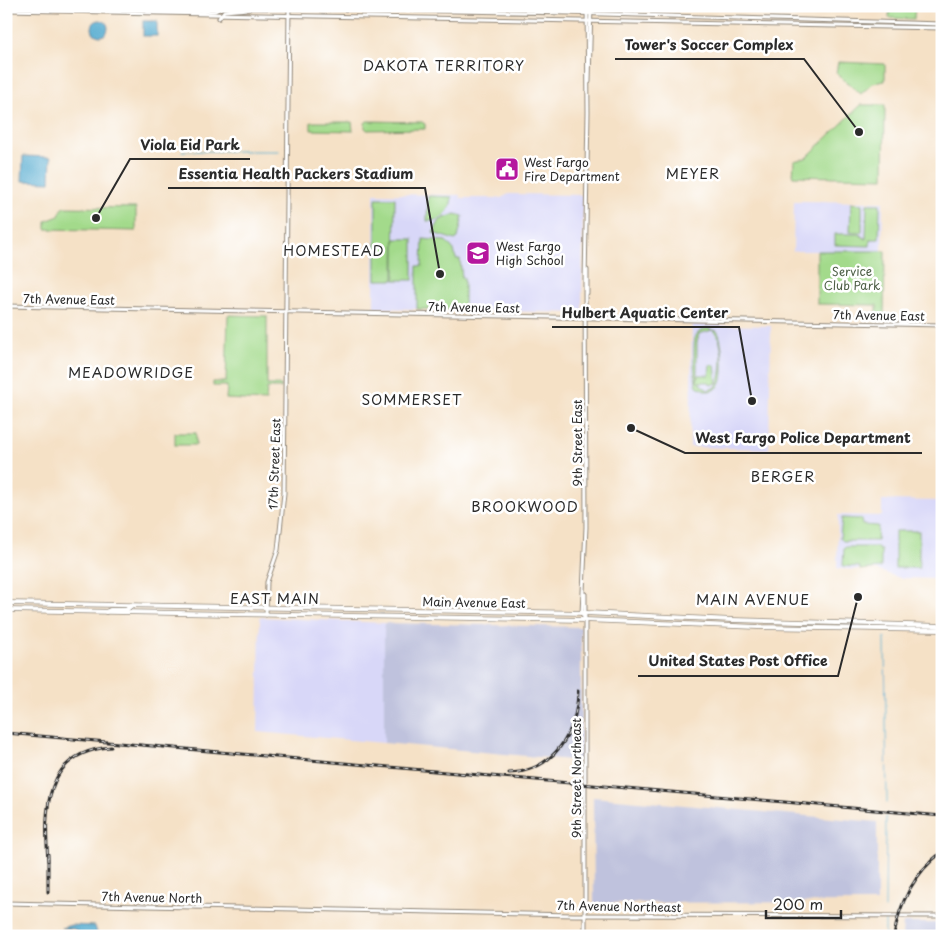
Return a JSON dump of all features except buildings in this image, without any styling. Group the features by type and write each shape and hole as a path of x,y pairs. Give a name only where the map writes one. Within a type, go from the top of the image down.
{"main road":[{"name":"Main Avenue East","path":"6,603 584,613 758,621 942,626"},
{"path":"77,612 81,608 103,606"},
{"path":"106,612 110,610 126,610 131,606"},
{"name":"Main Avenue East","path":"6,610 585,620 727,626 942,630"},
{"path":"622,621 647,619 650,616"},
{"path":"727,626 754,624 758,621"}],"street":[{"path":"62,10 66,7 89,6"},
{"path":"147,6 588,14 942,24"},
{"name":"9th Street East","path":"585,620 588,85 588,14 586,6"},
{"name":"9th Street East","path":"588,14 591,6"},
{"path":"188,14 200,11 215,11 222,7"},
{"path":"228,15 223,16 220,21 220,16 224,11 243,11 252,8"},
{"path":"289,8 289,16"},
{"path":"6,10 212,14 220,16 588,20 942,28"},
{"name":"17th Street East","path":"266,615 267,582 278,550 284,493 289,16"},
{"name":"7th Avenue East","path":"6,306 942,326"},
{"name":"9th Street Northeast","path":"585,620 585,936"},
{"name":"7th Avenue North","path":"6,903 297,909"},
{"name":"7th Avenue Northeast","path":"297,909 585,915 942,916"}],"shaded area":[{"name":"West Fargo High School","path":"374,194 460,195 460,198 501,198 509,194 583,195 582,313 374,308"},
{"path":"794,201 883,202 882,251 793,251"},
{"path":"692,325 771,326 769,449 690,447"},
{"path":"882,500 942,501 942,579 900,578 876,570 837,569 838,515 882,516"},
{"path":"260,617 384,623 384,743 258,732"},
{"path":"384,623 581,627 581,761 384,743"},
{"path":"593,797 877,822 877,902 594,903"},
{"path":"903,923 942,923 942,936 902,936"}],"green space":[{"path":"890,6 915,6 914,19 889,18"},
{"path":"838,62 885,64 885,81 873,83 861,94 836,73"},
{"path":"861,105 885,105 884,178 793,176 794,161 806,158"},
{"path":"367,121 422,122 425,124 425,129 367,130 365,123"},
{"path":"311,122 352,122 353,131 311,130"},
{"path":"428,196 452,197 448,211 437,220 427,221"},
{"path":"376,198 395,198 394,280 376,280"},
{"path":"851,203 862,204 862,232 850,232"},
{"path":"867,204 880,204 879,239 870,239 870,246 835,245 835,234 859,234 866,239"},
{"path":"63,207 136,208 136,231 46,229 46,221 59,216"},
{"path":"455,214 463,216 458,238 455,240 433,233 440,220"},
{"path":"395,239 413,239 413,280 395,280"},
{"path":"423,239 446,241 454,250 456,259 460,259 462,278 464,278 464,310 417,309 417,266 422,266"},
{"name":"Service Club Park","path":"817,251 885,251 884,320 877,320 877,305 817,304"},
{"path":"228,315 267,316 267,385 281,385 281,388 267,388 266,401 226,399 227,386 213,386 213,382 226,382"},
{"path":"707,328 717,331 721,341 723,356 721,383 717,388 709,391 697,386 694,348 695,338 698,333","holes":["712,330 716,334 721,348 721,375 716,387 708,390 698,382 709,382 711,385 717,383 715,365 710,365 709,375 698,375 697,381 697,342 699,334"]},
{"path":"175,433 196,433 196,445 175,445"},
{"path":"842,518 861,519 862,525 878,526 877,541 843,541 840,538"},
{"path":"895,531 919,531 919,568 895,568"},
{"path":"844,547 878,547 878,550 881,550 881,568 860,570 860,567 843,566"}],"water":[{"path":"100,20 108,28 100,36 92,28"},
{"path":"143,21 157,21 157,36 143,36"},
{"path":"23,156 51,157 50,182 22,181"},
{"path":"71,925 95,926 98,936 82,936 74,929 61,928"}],"waterway":[{"path":"182,151 279,151"},
{"path":"885,638 887,803"},
{"path":"885,909 886,817"},
{"path":"885,920 885,936"}],"railway":[{"path":"509,773 525,771 539,765 560,747 568,735 573,721 578,691"},
{"path":"6,733 942,816"},
{"path":"48,861 47,822 53,786 61,772 72,760 89,751 111,747"},
{"path":"894,936 904,900 910,889 924,869 942,852"},
{"path":"48,854 48,892"}],"place":[{"name":"Tower's Soccer Complex","path":"859,132"},
{"name":"West Fargo Fire Department","path":"507,169"},
{"name":"Viola Eid Park","path":"96,218"},
{"name":"West Fargo High School","path":"478,253"},
{"name":"Essentia Health Packers Stadium","path":"440,274"},
{"name":"Hulbert Aquatic Center","path":"752,401"},
{"name":"West Fargo Police Department","path":"631,428"},
{"name":"United States Post Office","path":"858,597"}],"district":[{"name":"DAKOTA TERRITORY","path":"444,65"},
{"name":"MEYER","path":"693,173"},
{"name":"HOMESTEAD","path":"334,250"},
{"name":"MEADOWRIDGE","path":"131,372"},
{"name":"SOMMERSET","path":"412,399"},
{"name":"BERGER","path":"783,476"},
{"name":"BROOKWOOD","path":"525,506"},
{"name":"EAST MAIN","path":"275,598"},
{"name":"MAIN AVENUE","path":"753,599"}]}
